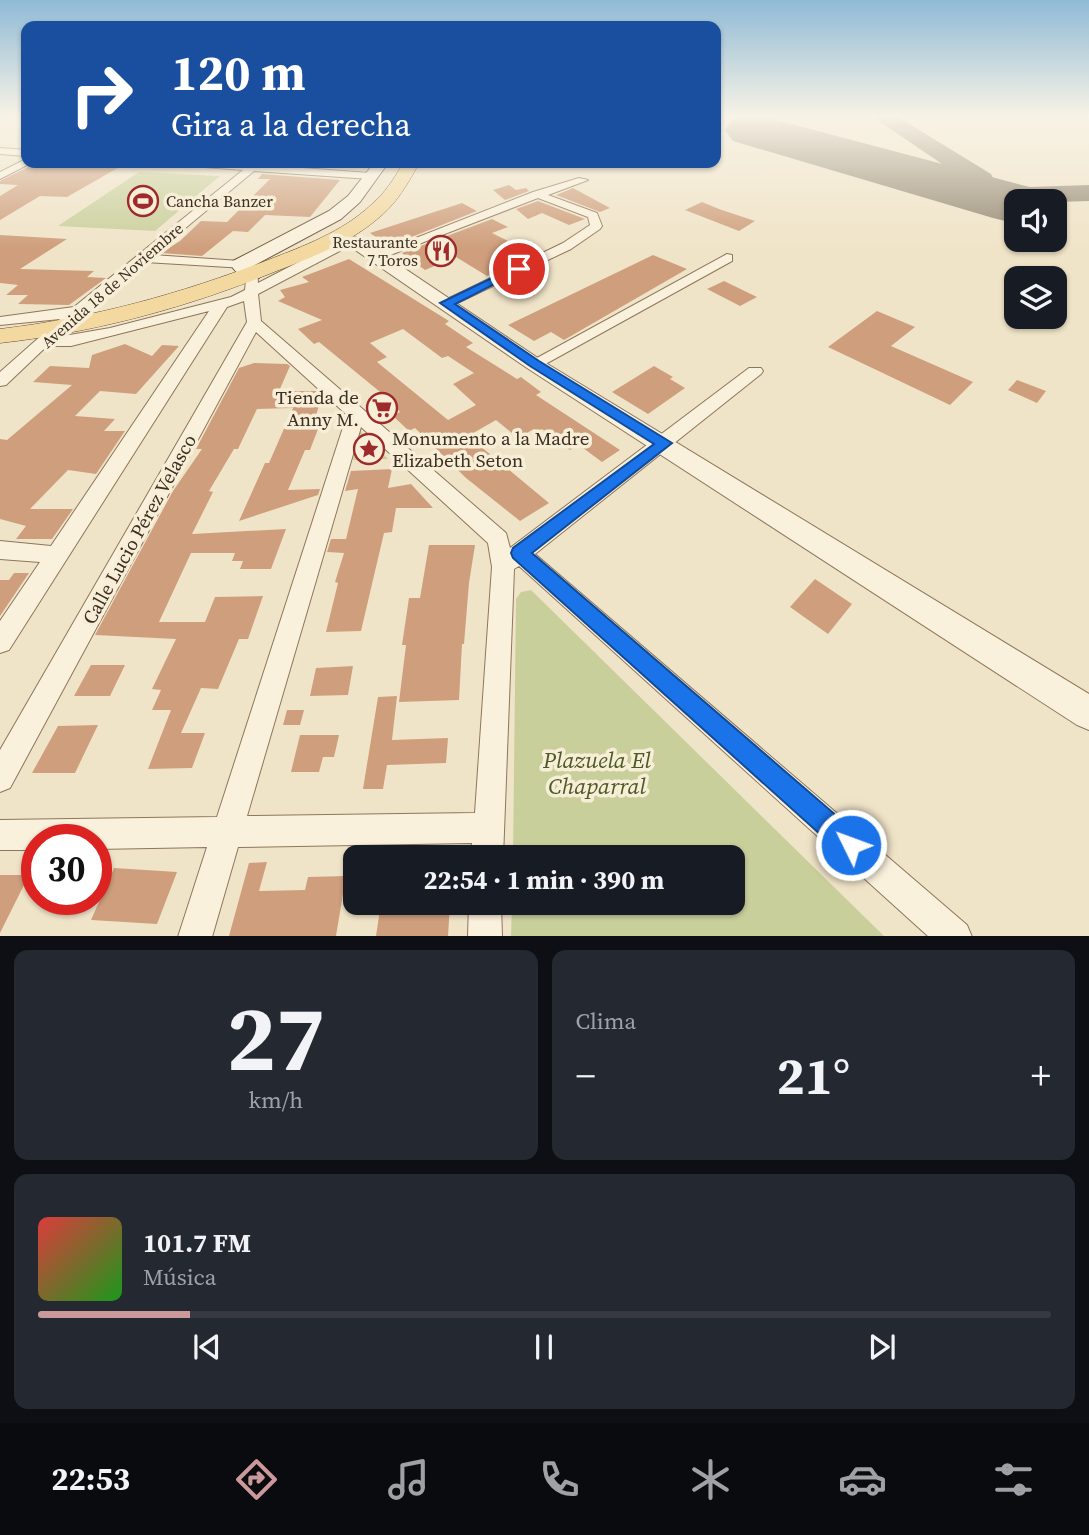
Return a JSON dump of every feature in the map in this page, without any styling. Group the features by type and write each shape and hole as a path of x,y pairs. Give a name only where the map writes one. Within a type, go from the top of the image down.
{"main road":[{"path":"0,336 52,335 161,305 248,277 342,239 387,199 408,168"},
{"path":"248,277 354,199 375,169"}],"street":[{"path":"0,176 21,165"},
{"name":"Avenida 18 de Noviembre","path":"0,381 80,309 251,168"},
{"path":"345,168 375,169"},
{"path":"376,256 537,194 583,180"},
{"path":"446,303 567,246 596,226 593,215 537,194"},
{"path":"342,239 376,256 534,364 664,443 1089,713"},
{"path":"142,258 248,277"},
{"path":"534,364 727,258"},
{"path":"0,642 222,303 248,277"},
{"path":"248,277 254,322 498,540 511,560 955,936"},
{"path":"52,335 71,341 222,303"},
{"path":"0,321 59,315 80,309"},
{"name":"Calle Lucio Pérez Velasco","path":"0,778 254,322"},
{"path":"0,835 226,833 487,843 511,560 755,371"},
{"path":"195,936 356,414"},
{"path":"0,550 57,555"},
{"path":"485,915 485,936"}],"green space":[{"name":"Cancha Banzer","path":"139,172 220,176 155,231 58,226"},
{"path":"358,429 388,459 353,460"},
{"name":"Plazuela El Chaparral","path":"531,590 884,936 511,936 512,915 745,915 745,845 513,845 516,599 521,592"}],"building":[{"path":"26,168 118,168 67,197 40,196 0,220 0,196 18,185 0,184 0,181"},
{"path":"262,174 340,180 310,217 265,215 248,232 233,231 202,256 161,253 180,241 201,221 227,222 270,179 258,179"},
{"path":"509,185 516,190 526,188 529,191 505,200 493,190"},
{"path":"573,188 610,208 600,212 556,195"},
{"path":"538,201 585,219 569,225 542,213 528,219 516,209"},
{"path":"702,202 755,221 739,231 685,210"},
{"path":"462,203 477,211 389,246 370,233"},
{"path":"492,219 508,227 492,233 534,254 487,276 456,257 425,270 402,253"},
{"path":"0,235 67,239 20,269 94,271 87,277 106,278 69,305 18,304 28,295 6,295 18,285 0,283"},
{"path":"653,255 687,269 564,340 551,332 534,341 508,325"},
{"path":"349,259 449,321 445,324 473,343 466,347 517,379 521,377 541,392 536,395 620,450 602,462 579,445 570,450 542,429 537,432 534,429 518,438 496,420 468,436 549,503 520,521 466,478 415,428 409,431 393,416 400,412 385,396 319,342 314,344 298,329 322,320 278,301 285,297 280,290 309,282 302,277","holes":["403,329 442,358 448,356 474,373 453,384 476,405 448,420 377,362 387,357 370,343"]},
{"path":"724,281 757,297 740,306 707,289"},
{"path":"877,311 915,327 891,346 973,382 950,405 828,347"},
{"path":"125,344 152,356 162,345 179,346 136,394 100,391 75,416 115,419 104,431 125,431 96,474 68,470 30,509 73,509 52,539 16,539 26,526 0,519 0,439 7,440 72,385 33,382 50,366 89,368 92,355"},
{"path":"254,363 290,366 279,391 317,391 313,400 321,400 313,424 320,424 310,450 305,450 288,490 320,489 318,495 239,521 293,408 257,409 238,449 234,449 209,491 213,492 192,534 286,529 271,569 240,569 243,561 232,561 235,553 191,553 159,622 205,622 215,597 263,596 248,639 239,639 218,689 201,688 181,733 205,733 192,768 148,769 171,710 152,710 161,690 152,689 176,639 95,635 173,491 202,449 196,449 239,368"},
{"path":"654,366 685,388 648,414 612,392"},
{"path":"1017,380 1046,391 1037,403 1008,390"},
{"path":"392,469 388,488 411,484 433,508 396,508 392,532 384,533 361,631 326,632 338,583 335,582 344,553 327,552 331,539 346,539 358,489 345,491 351,471"},
{"path":"429,545 475,545 462,644 459,700 399,702 406,645 402,645 409,598 420,598"},
{"path":"14,573 29,573 0,616 0,580 9,580"},
{"path":"815,579 852,604 828,634 790,607"},
{"path":"91,665 125,665 110,696 74,696"},
{"path":"353,666 348,695 310,696 316,668"},
{"path":"397,696 392,740 448,738 446,763 387,765 383,789 363,789 378,697"},
{"path":"287,710 304,710 300,725 283,725"},
{"path":"98,725 75,773 32,773 58,726"},
{"path":"300,735 339,735 334,757 323,757 319,772 291,772"},
{"path":"267,862 259,891 305,890 308,877 343,876 336,936 229,936 249,863"},
{"path":"114,868 177,872 157,924 91,920 93,915 112,915"},
{"path":"0,875 21,875 21,891 0,933"},
{"path":"379,915 449,915 448,936 376,936"}],"taxiway":[{"path":"953,161 982,179 988,196 1089,193"}],"runway":[{"path":"862,161 1004,200"}],"place":[{"name":"Cancha Banzer","path":"143,201"},
{"name":"Restaurante 7 Toros","path":"441,251"},
{"name":"Tienda de Anny M.","path":"382,408"},
{"name":"Monumento a la Madre Elizabeth Seton","path":"369,449"}],"route":[{"path":"519,269 446,303 534,364 664,443 520,553 851,845"}]}
